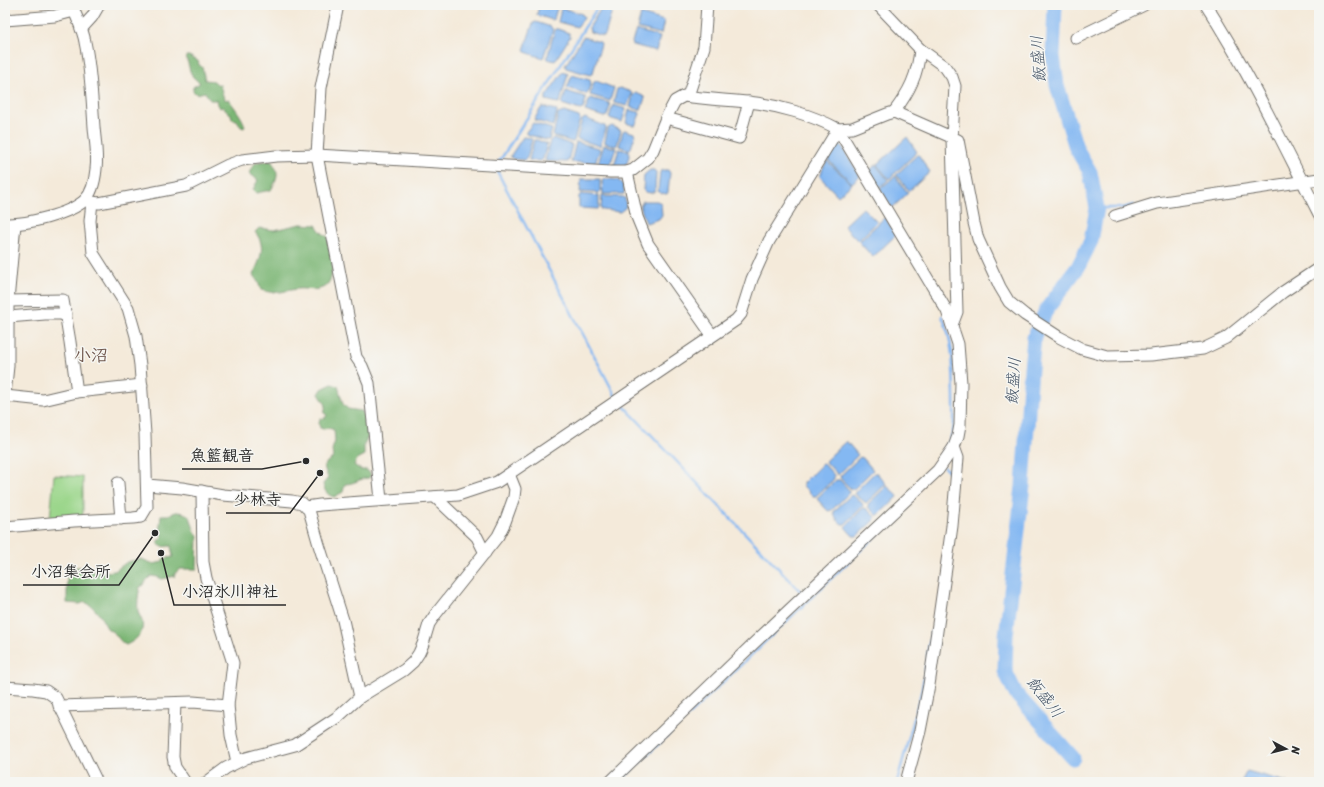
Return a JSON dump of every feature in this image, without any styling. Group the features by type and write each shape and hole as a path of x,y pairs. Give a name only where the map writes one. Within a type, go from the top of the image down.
{"street":[{"path":"81,29 92,17 99,5"},
{"path":"338,5 321,88 317,155 356,357 362,366 369,383 381,500"},
{"path":"688,96 704,47 707,5"},
{"path":"878,5 920,49 945,67 952,77 955,86 952,138 957,312 952,325"},
{"path":"1076,38 1144,5"},
{"path":"1206,5 1224,32 1259,96 1319,214"},
{"path":"5,20 55,16 73,8 85,41 92,95 96,153 96,169 89,201 94,253 128,308 136,336 142,385 147,485 147,507 141,517 5,527"},
{"path":"142,385 76,392 42,400 5,396 8,366 7,319 10,224 50,216 89,201 99,203 186,186 228,165 242,160 276,156 317,155 627,172 639,167 648,158 675,101 684,96 749,102 783,108 838,129 852,128 894,112 914,81 919,66 920,49"},
{"path":"666,118 739,138 749,102"},
{"path":"894,112 958,140 978,239 1000,287 1009,302 1025,315 1059,337 1082,349 1107,356 1151,355 1204,349 1226,338 1278,296 1319,268"},
{"path":"610,782 754,643 938,470 954,447 958,436 960,425 961,383 958,344 947,311 838,129"},
{"path":"306,507 320,504 458,495 497,482 736,320 741,314 752,279 769,241 838,129"},
{"path":"627,172 637,217 648,244 712,335"},
{"path":"1115,216 1157,203 1319,179"},
{"path":"8,301 63,300 76,392"},
{"path":"7,319 45,314 66,314"},
{"path":"906,782 920,731 939,623 952,526 958,458 954,447"},
{"path":"207,782 226,768 246,758 295,745 339,716 360,697 395,677 413,662 419,653 429,624 435,614 485,553 501,529 514,497 515,489 509,474"},
{"path":"118,483 121,519"},
{"path":"147,485 182,488 223,495 292,501 306,507 309,510 343,620 360,697"},
{"path":"202,491 203,562 206,578 233,663 228,705 231,735 237,762"},
{"path":"435,496 477,537 485,553"},
{"path":"5,687 46,691 56,698 97,782"},
{"path":"59,706 207,702 228,705"},
{"path":"175,703 172,757 175,767 185,782"}],"green space":[{"path":"186,56 198,61 199,65 202,67 205,80 214,81 220,85 224,99 229,100 236,109 244,123 244,128 241,127 237,120 232,119 231,114 223,107 220,108 216,100 210,100 205,92 196,94 193,91 193,87 200,83 193,77"},
{"path":"271,161 277,172 275,182 271,190 256,193 253,190 258,180 249,174 251,169 257,163"},
{"path":"301,224 316,225 321,232 328,237 332,259 332,275 329,281 325,286 316,290 297,289 275,292 261,290 253,275 261,253 261,243 255,232 259,228 274,230"},
{"path":"332,384 338,386 343,404 348,409 362,411 368,427 368,437 364,444 364,455 358,458 354,465 361,470 367,470 371,474 369,478 345,484 343,492 334,497 327,493 323,484 328,478 324,467 327,462 333,458 332,450 335,441 334,430 329,428 320,428 319,424 320,419 325,418 327,415 324,413 326,405 319,394 322,389"},
{"path":"54,475 83,477 82,516 50,519"},
{"path":"176,512 186,514 189,517 198,536 197,569 180,569 175,573 175,576 162,579 151,576 144,585 140,587 138,612 143,625 141,633 136,639 126,645 108,629 89,604 85,602 80,604 67,603 67,570 70,568 80,567 89,571 115,571 127,562 141,559 154,564 162,562 163,559 173,557 171,546 161,546 157,541 162,539 160,525 161,515 168,515"}],"water":[{"path":"539,5 558,5 554,19 552,20 537,15"},
{"path":"603,5 613,5 613,7 605,35 602,36 590,32 589,28"},
{"path":"561,8 582,14 584,18 577,27 558,22"},
{"path":"641,14 664,21 661,34 637,28"},
{"path":"536,22 551,27 553,30 543,58 525,52 524,50 533,23"},
{"path":"555,29 569,33 570,37 555,61 547,58"},
{"path":"636,30 660,37 656,51 633,45 632,42"},
{"path":"583,37 600,42 601,44 593,73 590,75 566,68 565,66"},
{"path":"563,72 568,74 560,102 558,103 546,100 546,96"},
{"path":"572,75 590,80 591,83 587,94 567,88"},
{"path":"596,81 614,88 610,101 590,95 594,82"},
{"path":"620,88 631,92 632,94 627,106 614,103 617,89"},
{"path":"566,91 585,97 586,99 583,109 580,110 562,104"},
{"path":"636,93 645,98 640,110 630,107 633,95"},
{"path":"590,98 609,103 610,106 607,116 604,117 585,111"},
{"path":"613,105 626,109 622,122 609,118"},
{"path":"543,107 556,110 557,112 553,126 534,120"},
{"path":"629,110 639,112 640,114 635,126 626,123"},
{"path":"564,112 579,117 580,119 574,141 572,142 553,136 558,114"},
{"path":"585,118 605,126 606,129 600,146 577,139 582,120"},
{"path":"533,123 552,129 549,140 526,134"},
{"path":"612,126 621,130 616,146 605,143 608,128"},
{"path":"625,130 634,133 635,136 629,150 619,146 623,131"},
{"path":"523,137 531,138 532,140 527,158 525,160 513,159 511,155"},
{"path":"907,137 917,152 889,179 877,165"},
{"path":"553,138 572,145 568,161 545,161 550,141"},
{"path":"534,140 547,144 543,159 541,161 529,160"},
{"path":"576,142 599,148 600,150 595,163 571,162"},
{"path":"838,144 841,145 860,176 852,183 828,160"},
{"path":"604,145 616,148 610,165 600,165 598,163"},
{"path":"619,149 630,153 625,165 614,165"},
{"path":"918,154 930,172 909,191 896,175"},
{"path":"827,161 852,184 838,196 820,177"},
{"path":"876,165 888,180 879,188 869,171"},
{"path":"650,170 654,170 656,172 655,191 651,193 643,190 644,175"},
{"path":"663,170 668,170 670,173 667,194 660,193 658,191 660,172"},
{"path":"895,176 908,193 892,208 880,189"},
{"path":"581,179 600,179 600,192 580,192"},
{"path":"604,179 619,181 623,185 624,194 603,194 602,181"},
{"path":"581,194 599,196 599,208 579,208 579,196"},
{"path":"602,196 623,197 625,198 626,207 620,212 603,210 601,209"},
{"path":"643,201 657,201 661,203 662,215 659,219 646,223 640,206"},
{"path":"863,208 877,222 858,241 844,226"},
{"path":"885,217 896,235 873,257 859,242"},
{"path":"845,442 847,442 858,455 838,475 825,461"},
{"path":"860,457 863,458 873,470 854,489 851,489 840,476"},
{"path":"822,464 824,464 834,475 834,479 816,496 813,496 803,486 803,483"},
{"path":"874,473 877,473 886,484 866,503 856,495 855,492"},
{"path":"836,480 840,480 849,490 849,493 832,510 828,511 817,498"},
{"path":"887,486 898,497 877,516 869,508 868,504"},
{"path":"853,495 862,503 863,506 845,524 842,524 836,519 834,511"},
{"path":"863,508 867,509 875,517 874,520 857,536 853,536 845,527"},
{"path":"1247,771 1287,782 1241,782"}],"waterway":[{"path":"499,162 599,5"},
{"name":"飯盛川","path":"1055,5 1053,56 1057,85 1076,148 1090,172 1097,208 1091,241 1078,267 1046,310 1034,338 1023,486 1006,636 1005,671 1016,694 1073,758"},
{"path":"498,169 498,173 616,397"},
{"path":"1097,208 1123,208 1133,205"},
{"path":"939,462 937,461 946,447 954,427 951,346 942,316"},
{"path":"620,402 802,593"},
{"path":"944,467 952,474 951,477"},
{"path":"619,782 889,523"},
{"path":"897,782 922,689 931,632"}],"place":[{"name":"魚籃観音","path":"306,461"},
{"name":"少林寺","path":"320,473"},
{"name":"小沼集会所","path":"155,533"},
{"name":"小沼氷川神社","path":"161,553"}],"district":[{"name":"小沼","path":"91,355"}]}
